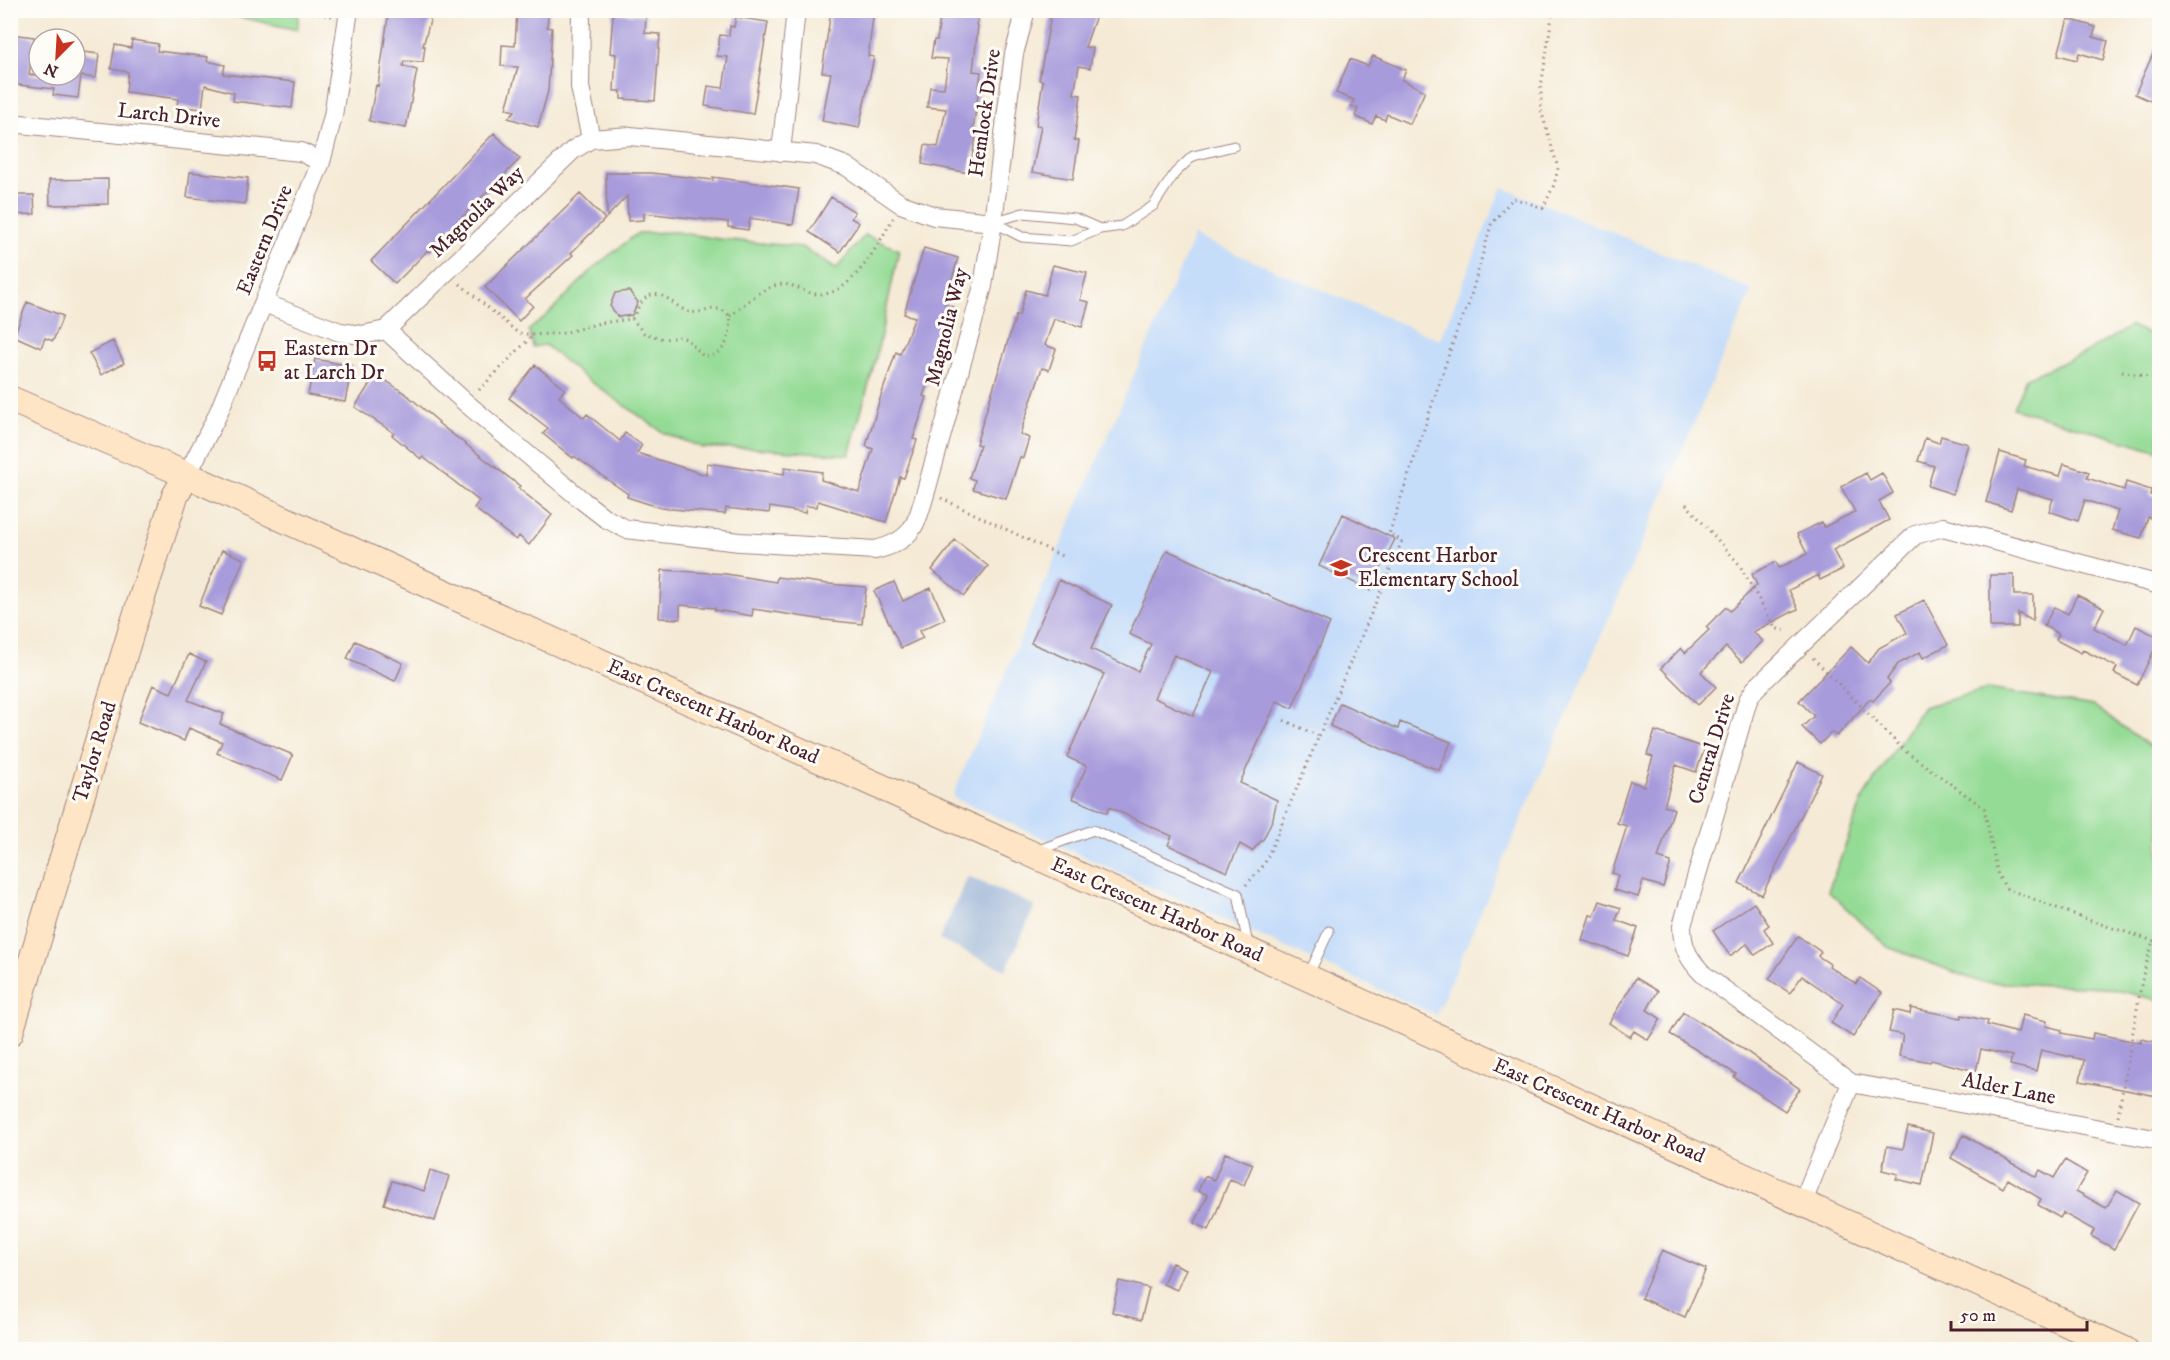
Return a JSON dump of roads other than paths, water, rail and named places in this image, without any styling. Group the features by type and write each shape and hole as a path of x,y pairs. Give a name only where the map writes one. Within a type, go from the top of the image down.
{"street":[{"path":"581,10 580,87 591,139 630,136 816,155 846,166 901,204 934,216 993,222"},
{"path":"781,152 796,10"},
{"name":"Hemlock Drive","path":"993,222 1014,54 1026,10"},
{"name":"Eastern Drive","path":"182,473 217,416 321,162 333,116 348,15"},
{"name":"Larch Drive","path":"10,123 301,152 321,162"},
{"name":"Magnolia Way","path":"591,139 573,150 386,330 466,403 605,518 626,530 740,542 875,550 904,540 918,519 926,491 983,286 993,222"},
{"path":"264,303 340,332 362,335 386,330"},
{"name":"East Crescent Harbor Road","path":"10,399 182,473 1249,951 2125,1350"},
{"name":"Taylor Road","path":"10,1033 133,625 182,473"},
{"name":"Central Drive","path":"1851,1083 1704,975 1690,961 1682,938 1682,926 1748,700 1755,689 1915,535 1943,527 2160,585"},
{"path":"1802,1204 1851,1083"},
{"name":"Alder Lane","path":"1851,1083 2160,1140"}],"lane":[{"path":"993,222 1022,237 1071,241 1100,229 1122,226 1153,206 1175,173 1193,156 1234,146"},
{"path":"993,222 1023,213 1075,218 1100,229"},
{"path":"1031,853 1094,830 1238,894 1249,951"},
{"path":"1307,978 1329,931"}],"place":[{"name":"Eastern Dr at Larch Dr","path":"267,361"},
{"name":"Crescent Harbor Elementary School","path":"1341,568"}]}
